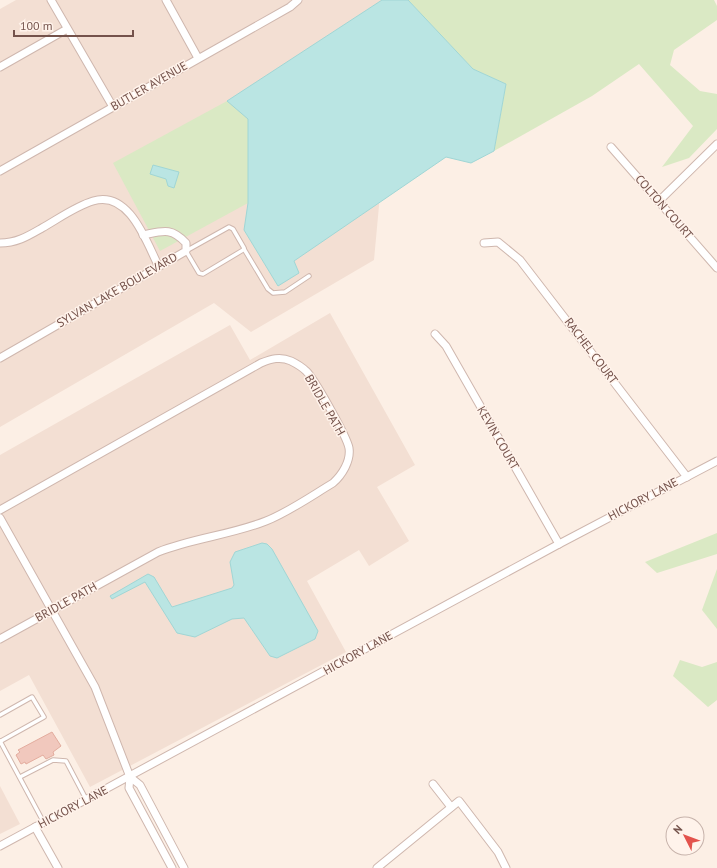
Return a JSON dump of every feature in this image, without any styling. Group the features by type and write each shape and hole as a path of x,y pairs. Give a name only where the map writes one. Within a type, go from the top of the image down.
{"street":[{"path":"50,0 113,107"},
{"path":"166,0 198,58"},
{"name":"BUTLER AVENUE","path":"0,171 297,0"},
{"path":"0,67 67,29"},
{"path":"659,201 717,144"},
{"name":"COLTON COURT","path":"611,147 717,268"},
{"path":"0,243 11,243 22,240 93,200 106,199 122,205 133,218 158,265"},
{"name":"SYLVAN LAKE BOULEVARD","path":"0,358 158,265 186,251 186,243 176,233 164,230 143,235"},
{"name":"RACHEL COURT","path":"484,243 498,242 520,260 687,477"},
{"name":"KEVIN COURT","path":"435,334 446,346 558,544"},
{"name":"BRIDLE PATH","path":"0,510 261,363 273,359 283,358 292,361 307,371 339,425 349,448 348,459 340,477 333,484 268,521 238,531 178,544 158,552 0,639"},
{"name":"HICKORY LANE","path":"0,846 558,544 717,461"},
{"path":"0,518 94,687 130,777 129,788 172,868"},
{"path":"130,777 140,785 184,868"},
{"path":"433,784 451,807"},
{"path":"377,868 459,801 498,852 506,868"},
{"path":"35,827 58,868"},
{"path":"163,852 173,848"}],"lane":[{"path":"244,249 242,252 202,274 197,271 186,251 229,227 234,229 244,249 270,292 277,294 285,292 309,276"},
{"path":"0,715 32,698 44,717 0,741 44,823"},
{"path":"20,777 53,760 66,761 86,799"}],"shaded area":[{"path":"16,0 398,0 374,260 251,332 214,303 0,427 0,9"},
{"path":"330,313 415,465 377,487 409,541 369,566 359,550 307,581 346,652 90,787 29,675 0,691 0,455 230,325 250,360"},
{"path":"0,786 20,824 0,834"}],"green space":[{"path":"408,0 714,0 717,6 717,20 674,50 670,65 700,91 717,94 717,129 689,158 662,167 693,126 639,64 592,96 494,151 506,84 473,69"},
{"path":"227,101 248,119 248,203 160,251 113,163"},
{"path":"717,533 717,554 657,573 645,562"},
{"path":"717,569 717,629 702,610"},
{"path":"680,660 702,667 717,662 717,700 708,707 673,676"}],"water":[{"path":"382,0 408,0 473,69 506,84 494,151 471,163 446,157 294,261 299,273 278,286 244,230 248,203 248,119 227,101"},
{"path":"153,165 179,172 174,188 168,186 166,179 150,174"},
{"path":"262,543 267,544 272,549 318,631 315,639 277,658 270,656 244,618 232,619 195,637 177,633 145,582 112,599 110,596 148,574 154,577 172,607 232,588 234,585 230,562 235,552"}],"building":[{"path":"52,732 61,746 53,752 54,755 46,759 43,755 26,764 25,762 21,764 16,755 20,752 18,750"}]}
